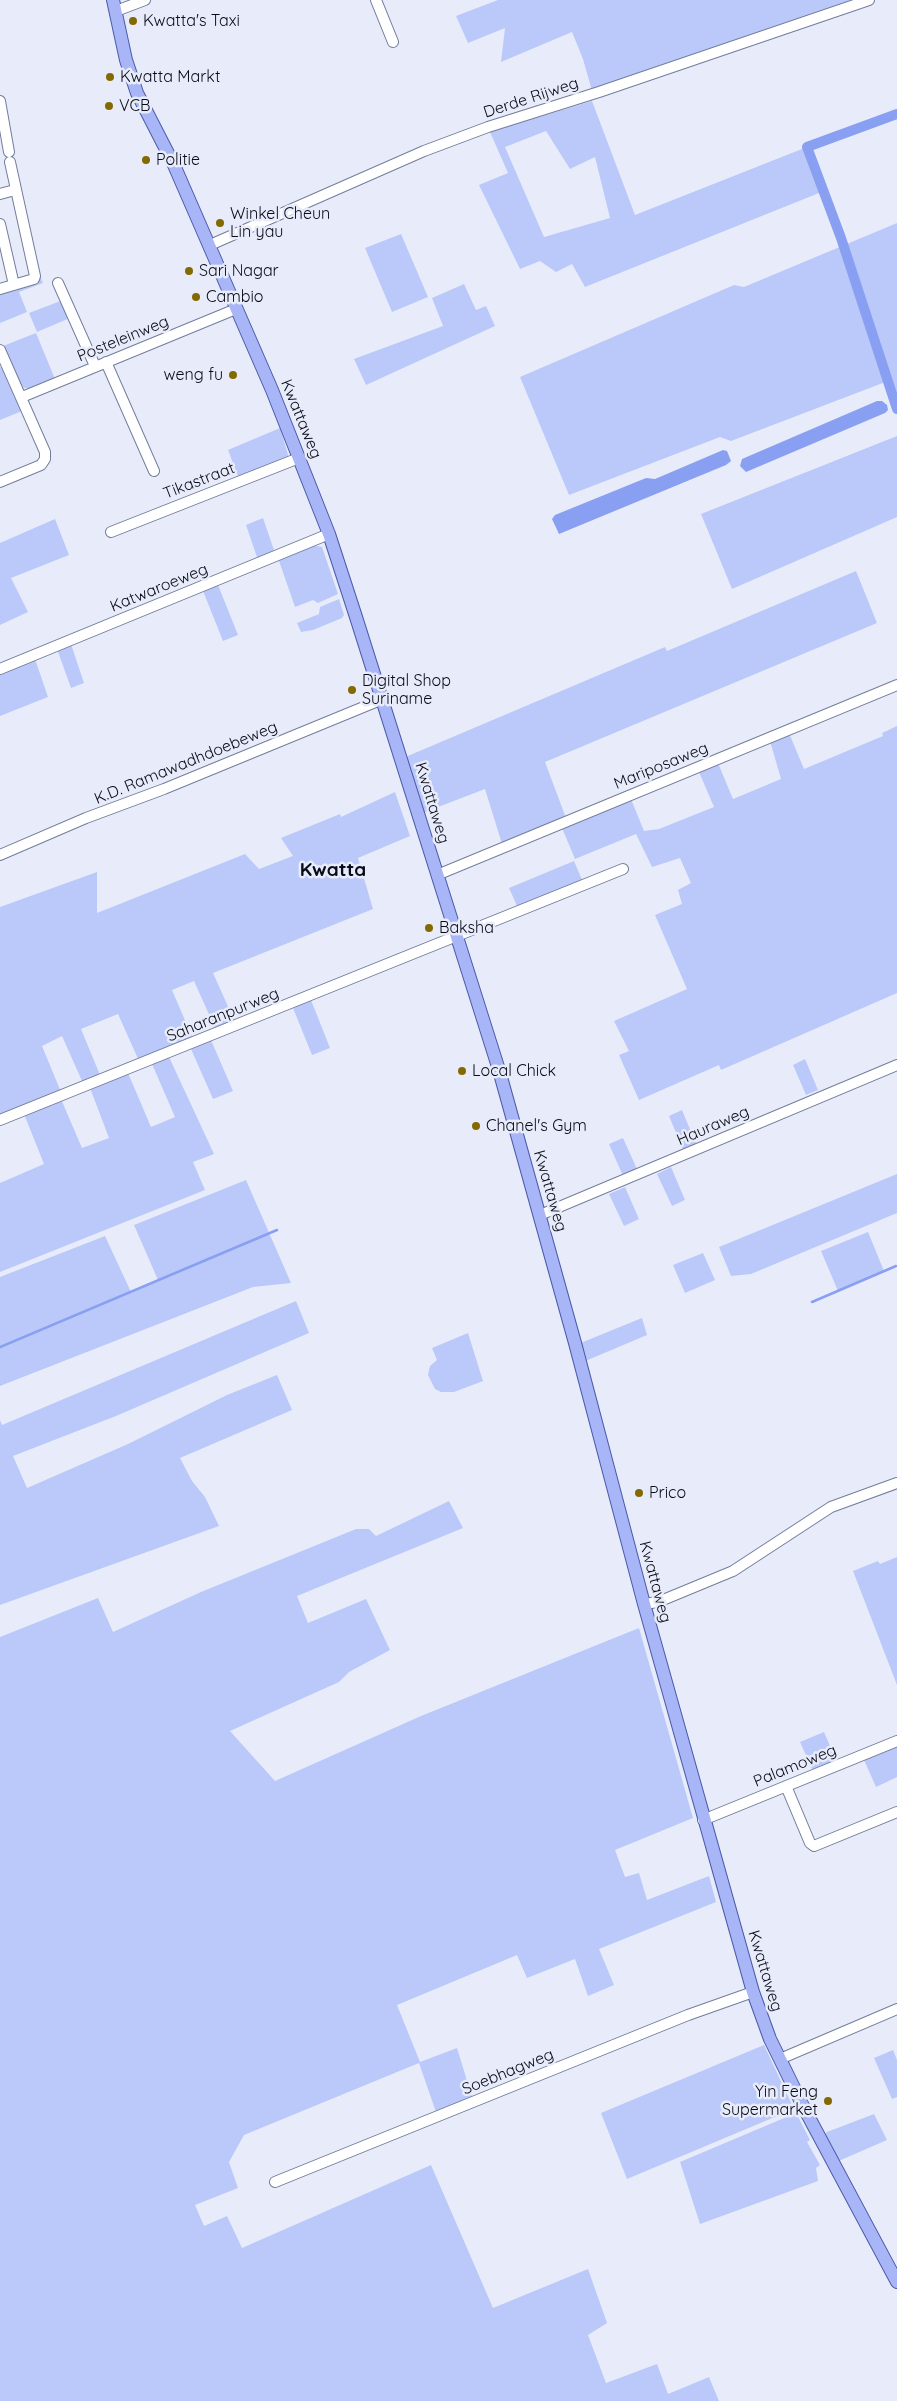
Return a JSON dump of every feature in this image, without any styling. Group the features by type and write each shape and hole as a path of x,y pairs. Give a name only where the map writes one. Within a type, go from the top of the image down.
{"main road":[{"name":"Kwattaweg","path":"114,6 126,60 137,92 174,165 210,245 278,406 329,534 383,699 500,1070 703,1820 753,1992 780,2059 897,2282"}],"street":[{"path":"114,6 145,0"},
{"path":"376,0 393,42"},
{"name":"Derde Rijweg","path":"210,245 424,151 869,0"},
{"path":"0,101 16,190 35,276 34,279 0,288"},
{"path":"0,194 16,190"},
{"path":"0,224 14,285"},
{"path":"58,283 95,366"},
{"name":"Posteleinweg","path":"22,397 236,309"},
{"path":"0,350 3,365 22,397 45,452 45,459 41,465 0,482"},
{"path":"106,362 154,470"},
{"name":"Tikastraat","path":"111,532 299,458"},
{"name":"Katwaroeweg","path":"0,669 329,534"},
{"name":"Mariposaweg","path":"437,875 897,685"},
{"name":"K.D. Ramawadhdoebeweg","path":"0,855 86,818 164,789 383,699"},
{"name":"Saharanpurweg","path":"0,1120 623,869"},
{"name":"Hauraweg","path":"540,1215 897,1065"},
{"path":"644,1604 658,1602 733,1571 831,1507 897,1483"},
{"name":"Palamoweg","path":"703,1820 897,1741"},
{"path":"786,1786 810,1843 814,1846 897,1812"},
{"name":"Soebhagweg","path":"275,2182 688,2015 753,1992"},
{"path":"780,2059 897,2009"}],"shaded area":[{"path":"498,0 858,0 592,91 583,59 572,32 501,62 505,28 468,43 456,16"},
{"path":"592,101 635,215 807,147 824,191 585,287 572,264 556,272 540,261 520,269 479,185 508,173 490,132","holes":["546,131 570,169 595,157 610,218 544,237 505,147"]},
{"path":"897,223 897,409 888,381 731,441 720,437 569,495 520,377 734,285 744,287"},
{"path":"401,234 428,297 392,312 365,248"},
{"path":"39,274 43,283 19,292 27,312 0,323 0,288"},
{"path":"464,284 476,310 486,306 495,326 366,385 354,359 443,326 432,298"},
{"path":"63,300 70,318 37,332 29,313"},
{"path":"36,333 55,379 34,388 24,388 18,380 3,346"},
{"path":"0,367 3,368 22,411 0,420"},
{"path":"280,428 289,458 239,479 228,450"},
{"path":"897,436 897,517 732,589 701,514"},
{"path":"263,518 275,553 258,560 246,525"},
{"path":"55,519 69,555 11,578 28,612 0,625 0,543"},
{"path":"312,545 322,547 338,594 318,603 313,600 295,607 278,558"},
{"path":"856,571 877,623 545,762 566,818 502,844 485,789 420,814 403,758 665,647 667,651"},
{"path":"218,585 238,635 223,641 203,591"},
{"path":"339,599 344,615 342,618 313,630 301,632 297,623 319,614 320,607"},
{"path":"71,644 84,683 71,688 57,649"},
{"path":"35,659 48,697 0,716 0,673"},
{"path":"897,726 897,993 721,1070 719,1065 639,1100 619,1055 629,1051 614,1021 687,989 655,915 682,904 678,890 691,883 680,858 652,867 636,834 575,859 562,828 631,799 644,831 659,829 714,807 699,772 718,763 733,799 781,779 770,741 789,733 804,769 883,736 882,733"},
{"path":"395,792 410,836 358,858 373,909 213,973 235,1022 216,1030 194,981 172,990 193,1039 139,1061 118,1014 81,1029 100,1075 82,1081 62,1036 42,1046 61,1092 0,1116 0,907 97,872 97,913 245,854 259,869 293,856 281,838 340,814 341,817"},
{"path":"574,861 583,882 518,908 509,888"},
{"path":"311,1000 330,1048 312,1055 293,1008"},
{"path":"211,1040 233,1091 213,1099 191,1049"},
{"path":"169,1057 214,1154 193,1162 205,1190 0,1272 0,1183 44,1164 24,1114 61,1099 82,1148 109,1138 90,1088 128,1073 151,1127 175,1117 152,1064"},
{"path":"805,1059 818,1090 806,1095 793,1065"},
{"path":"682,1110 697,1146 684,1152 669,1116"},
{"path":"623,1138 637,1169 623,1176 609,1144"},
{"path":"671,1167 685,1200 672,1206 657,1174"},
{"path":"897,1174 897,1213 751,1274 731,1276 719,1247"},
{"path":"246,1180 291,1283 253,1287 0,1386 0,1277 105,1236 131,1292 158,1280 134,1225"},
{"path":"625,1187 639,1219 624,1226 609,1194"},
{"path":"868,1232 884,1271 838,1291 821,1251"},
{"path":"703,1253 715,1280 685,1293 673,1265"},
{"path":"296,1301 309,1333 116,1416 13,1456 27,1488 128,1444 227,1395 277,1375 292,1410 180,1458 192,1481 205,1497 219,1526 0,1605 0,1420 2,1425"},
{"path":"642,1318 647,1335 583,1362 578,1344"},
{"path":"468,1333 483,1381 454,1392 441,1392 435,1389 428,1375 430,1366 437,1360 432,1348"},
{"path":"449,1501 463,1528 297,1596 308,1623 366,1599 390,1650 349,1672 339,1682 230,1731 275,1781 421,1716 639,1628 693,1818 615,1850 625,1877 639,1873 647,1900 709,1876 716,1902 599,1949 614,1985 588,1996 575,1959 527,1978 517,1955 397,2005 420,2062 457,2048 473,2100 437,2115 419,2063 244,2135 229,2162 238,2188 195,2205 204,2226 227,2216 242,2248 431,2165 493,2308 588,2269 607,2323 588,2335 606,2383 657,2364 668,2394 709,2377 719,2401 0,2401 0,1637 98,1598 113,1632 201,1592 356,1529 369,1529 376,1536"},
{"path":"897,1557 897,1685 853,1571 878,1561 880,1564"},
{"path":"824,1732 837,1762 814,1773 800,1742"},
{"path":"897,1746 897,1777 876,1787 864,1760"},
{"path":"764,2045 794,2109 627,2179 601,2113"},
{"path":"893,2050 897,2060 897,2097 892,2099 874,2058"},
{"path":"796,2113 810,2140 807,2142 820,2165 816,2168 818,2181 700,2224 680,2162"},
{"path":"874,2114 887,2140 834,2163 821,2138 827,2132"}],"water":[{"path":"877,401 882,401 887,405 888,410 885,413 746,472 740,466 742,459"},
{"path":"723,450 727,451 731,461 726,465 559,534 552,519 555,515 646,478 655,479"}],"waterway":[{"path":"897,114 807,147 841,238 897,409"},
{"path":"0,1347 277,1230"},
{"path":"812,1302 896,1266"}],"place":[{"name":"Kwatta's Taxi","path":"133,21"},
{"name":"Kwatta Markt","path":"110,77"},
{"name":"VCB","path":"109,106"},
{"name":"Politie","path":"146,160"},
{"name":"Winkel Cheun Lin yau","path":"220,223"},
{"name":"Sari Nagar","path":"189,271"},
{"name":"Cambio","path":"196,297"},
{"name":"weng fu","path":"233,375"},
{"name":"Digital Shop Suriname","path":"352,690"},
{"name":"Baksha","path":"429,928"},
{"name":"Local Chick","path":"462,1071"},
{"name":"Chanel's Gym","path":"476,1126"},
{"name":"Prico","path":"639,1493"},
{"name":"Yin Feng Supermarket","path":"828,2101"}],"district":[{"name":"Kwatta","path":"333,870"}]}
